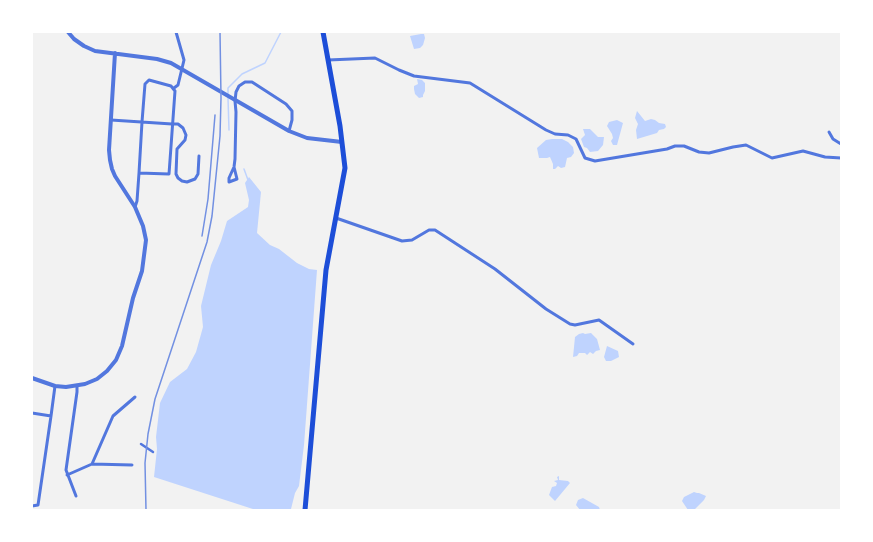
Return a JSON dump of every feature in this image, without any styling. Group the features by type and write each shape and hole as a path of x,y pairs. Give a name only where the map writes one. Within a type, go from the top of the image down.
{"main road":[{"path":"305,510 326,270 345,168 323,32"}],"street":[{"path":"68,32 74,39 95,51 157,59 171,63 289,131 306,138 342,142"},
{"path":"139,173 169,174 174,88 178,85 181,78 184,63 176,32"},
{"path":"32,378 55,386 77,386 97,379 107,371 116,360 122,346 133,298 142,271 146,240 143,226 135,206 115,176 112,169 109,150 115,54"},
{"path":"328,60 375,58 414,76 470,83 546,130 554,134 568,135 576,139 585,158 595,162 676,146 684,146 699,152 709,153 746,145 772,158 803,151 825,157 841,158"},
{"path":"135,206 137,200 145,84 150,80 174,88"},
{"path":"234,167 236,92 239,86 245,82 252,82 286,104 292,111 292,120 289,131"},
{"path":"111,120 178,124 183,128 186,135 185,140 177,148 176,174 182,181 187,182 195,179 198,174 200,156"},
{"path":"829,132 833,139 841,144"},
{"path":"336,218 402,241 412,240 429,230 435,230 495,270 546,309 570,324 575,325 599,320 633,344"},
{"path":"32,506 38,505 55,386"},
{"path":"76,496 66,470 77,386"},
{"path":"92,464 113,416 135,397"},
{"path":"32,413 51,416"},
{"path":"141,444 153,452"},
{"path":"67,474 92,464 132,465"}],"water":[{"path":"424,34 425,38 423,45 420,48 414,49 410,36"},
{"path":"417,79 422,80 425,83 423,97 419,98 415,94 414,89 414,86 418,84"},
{"path":"637,111 645,121 651,119 655,120 659,123 665,124 666,127 659,130 657,133 637,139 636,130 638,124 635,118"},
{"path":"617,120 623,123 617,145 613,145 611,141 613,138 612,134 607,126 609,122"},
{"path":"583,129 590,129 598,137 604,137 603,145 598,151 590,152 584,147 581,139 585,135"},
{"path":"562,139 573,147 574,153 571,157 567,158 565,167 561,168 558,166 553,169 553,164 550,157 539,158 537,148 546,140"},
{"path":"249,177 261,192 257,233 270,245 279,249 297,263 309,269 317,270 304,445 299,486 295,493 291,509 287,510 256,510 154,477 157,449 156,437 160,403 170,382 187,369 196,352 203,327 201,306 211,265 227,221 248,207 249,200 245,183"},
{"path":"583,333 591,333 597,339 600,350 593,354 590,352 587,355 585,353 579,353 577,356 573,357 575,337"},
{"path":"607,346 618,351 619,357 611,361 606,361 604,357"},
{"path":"559,476 559,480 568,481 570,483 555,501 549,495 552,487 556,486 557,483 554,481 558,480 557,477"},
{"path":"694,492 706,496 694,510 688,510 682,501 684,497"},
{"path":"583,498 599,507 600,510 580,510 576,505 578,500"}],"waterway":[{"path":"228,94 228,88 242,74 265,63 281,32"},
{"path":"228,98 229,130"},
{"path":"244,169 248,180"}],"railway":[{"path":"146,510 145,463 148,434 155,399 207,242 212,216 220,136 220,32"},
{"path":"202,236 208,199 215,115"}]}
